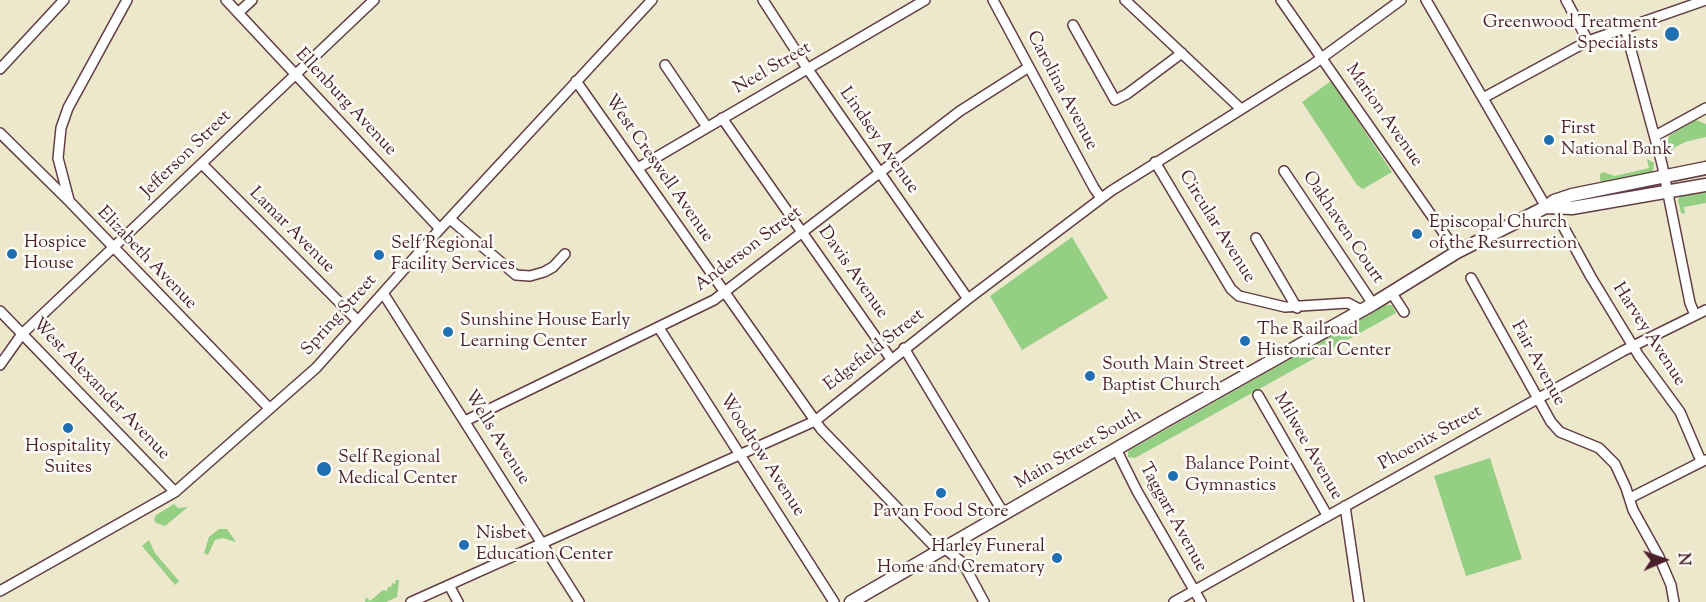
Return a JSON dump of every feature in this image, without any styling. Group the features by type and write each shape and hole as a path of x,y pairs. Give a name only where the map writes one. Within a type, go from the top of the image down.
{"main road":[{"path":"1666,185 1706,168"},
{"name":"Main Street South","path":"851,602 1373,304 1456,252 1554,201 1572,195 1666,185"},
{"path":"1666,185 1706,185"}],"street":[{"path":"0,69 64,0"},
{"path":"70,202 60,167 58,146 61,128 68,108 127,0"},
{"name":"Ellenburg Avenue","path":"226,0 440,229"},
{"path":"238,13 252,0"},
{"name":"Jefferson Street","path":"0,365 22,333 374,0"},
{"name":"Spring Street","path":"0,591 175,492 315,369 440,229 652,0"},
{"name":"Lindsey Avenue","path":"763,0 807,68 968,299"},
{"name":"Neel Street","path":"639,168 925,0"},
{"name":"Carolina Avenue","path":"993,0 1101,198"},
{"path":"1125,0 1241,109"},
{"name":"Edgefield Street","path":"411,602 815,420 904,348 1101,198 1322,58 1401,0"},
{"path":"1426,0 1546,207"},
{"path":"1566,0 1588,41"},
{"path":"1483,98 1588,41 1706,0"},
{"name":"Marion Avenue","path":"1286,2 1456,252"},
{"path":"1073,25 1115,100 1127,94 1182,53"},
{"path":"1625,28 1666,185 1690,303 1695,315"},
{"path":"665,65 707,127"},
{"name":"Anderson Street","path":"465,421 708,304 960,111 1029,67"},
{"name":"West Creswell Avenue","path":"576,81 821,429 932,544 944,548 963,563 984,602"},
{"path":"1654,136 1706,108"},
{"name":"Davis Avenue","path":"722,118 891,359"},
{"name":"Elizabeth Avenue","path":"0,133 269,408"},
{"name":"Circular Avenue","path":"1155,162 1234,292 1245,299 1285,307 1348,303 1361,310"},
{"name":"Lamar Avenue","path":"202,164 358,321"},
{"name":"Oakhaven Court","path":"1284,171 1373,304"},
{"path":"450,219 516,275 530,276 544,272 553,267 565,254"},
{"name":"Harvey Avenue","path":"1564,228 1633,346 1680,412 1704,460"},
{"path":"1256,238 1297,308"},
{"name":"Fair Avenue","path":"1471,278 1554,427 1599,448 1611,459 1619,471 1633,510 1659,557 1671,585 1674,602"},
{"path":"1391,292 1404,312"},
{"name":"Wells Avenue","path":"383,293 579,602"},
{"name":"Phoenix Street","path":"1174,602 1538,398 1633,346 1706,310"},
{"name":"West Alexander Avenue","path":"0,311 175,492"},
{"name":"Woodrow Avenue","path":"659,328 834,602"},
{"path":"904,348 1004,514"},
{"name":"Milwee Avenue","path":"1258,395 1327,515"},
{"name":"Taggart Avenue","path":"1116,449 1137,491 1201,602"},
{"path":"1630,498 1704,460"},
{"name":"Milwee Avenue","path":"1344,506 1359,602"},
{"path":"449,585 458,602"}],"green space":[{"path":"1331,81 1392,172 1363,189 1357,185 1302,102"},
{"path":"1696,120 1706,124 1706,137 1685,142 1669,153 1665,152 1666,142 1670,135"},
{"path":"1647,159 1654,163 1653,172 1610,181 1600,180 1600,174 1603,172 1615,176 1649,168"},
{"path":"1706,192 1706,203 1684,207 1685,214 1681,213 1678,200 1680,196"},
{"path":"1072,237 1108,298 1022,350 990,296"},
{"path":"1386,305 1392,305 1396,313 1135,458 1128,457 1128,451"},
{"path":"1490,458 1522,559 1466,576 1434,476"},
{"path":"174,504 178,508 188,507 165,526 156,523 154,520 156,515"},
{"path":"219,529 227,529 236,542 223,538 215,540 208,555 204,553 209,537"},
{"path":"149,540 155,553 179,581 175,585 142,546"},
{"path":"396,580 399,580 397,597 386,602 365,602 366,597 370,601 383,590 387,591"}],"place":[{"name":"Greenwood Treatment Specialists","path":"1672,34"},
{"name":"First National Bank","path":"1549,140"},
{"name":"Episcopal Church of the Resurrection","path":"1417,234"},
{"name":"Hospice House","path":"12,254"},
{"name":"Self Regional Facility Services","path":"379,255"},
{"name":"Sunshine House Early Learning Center","path":"448,332"},
{"name":"The Railroad Historical Center","path":"1245,341"},
{"name":"South Main Street Baptist Church","path":"1090,376"},
{"name":"Hospitality Suites","path":"68,428"},
{"name":"Self Regional Medical Center","path":"324,469"},
{"name":"Balance Point Gymnastics","path":"1173,476"},
{"name":"Pavan Food Store","path":"941,493"},
{"name":"Nisbet Education Center","path":"464,545"},
{"name":"Harley Funeral Home and Crematory","path":"1057,558"}]}
